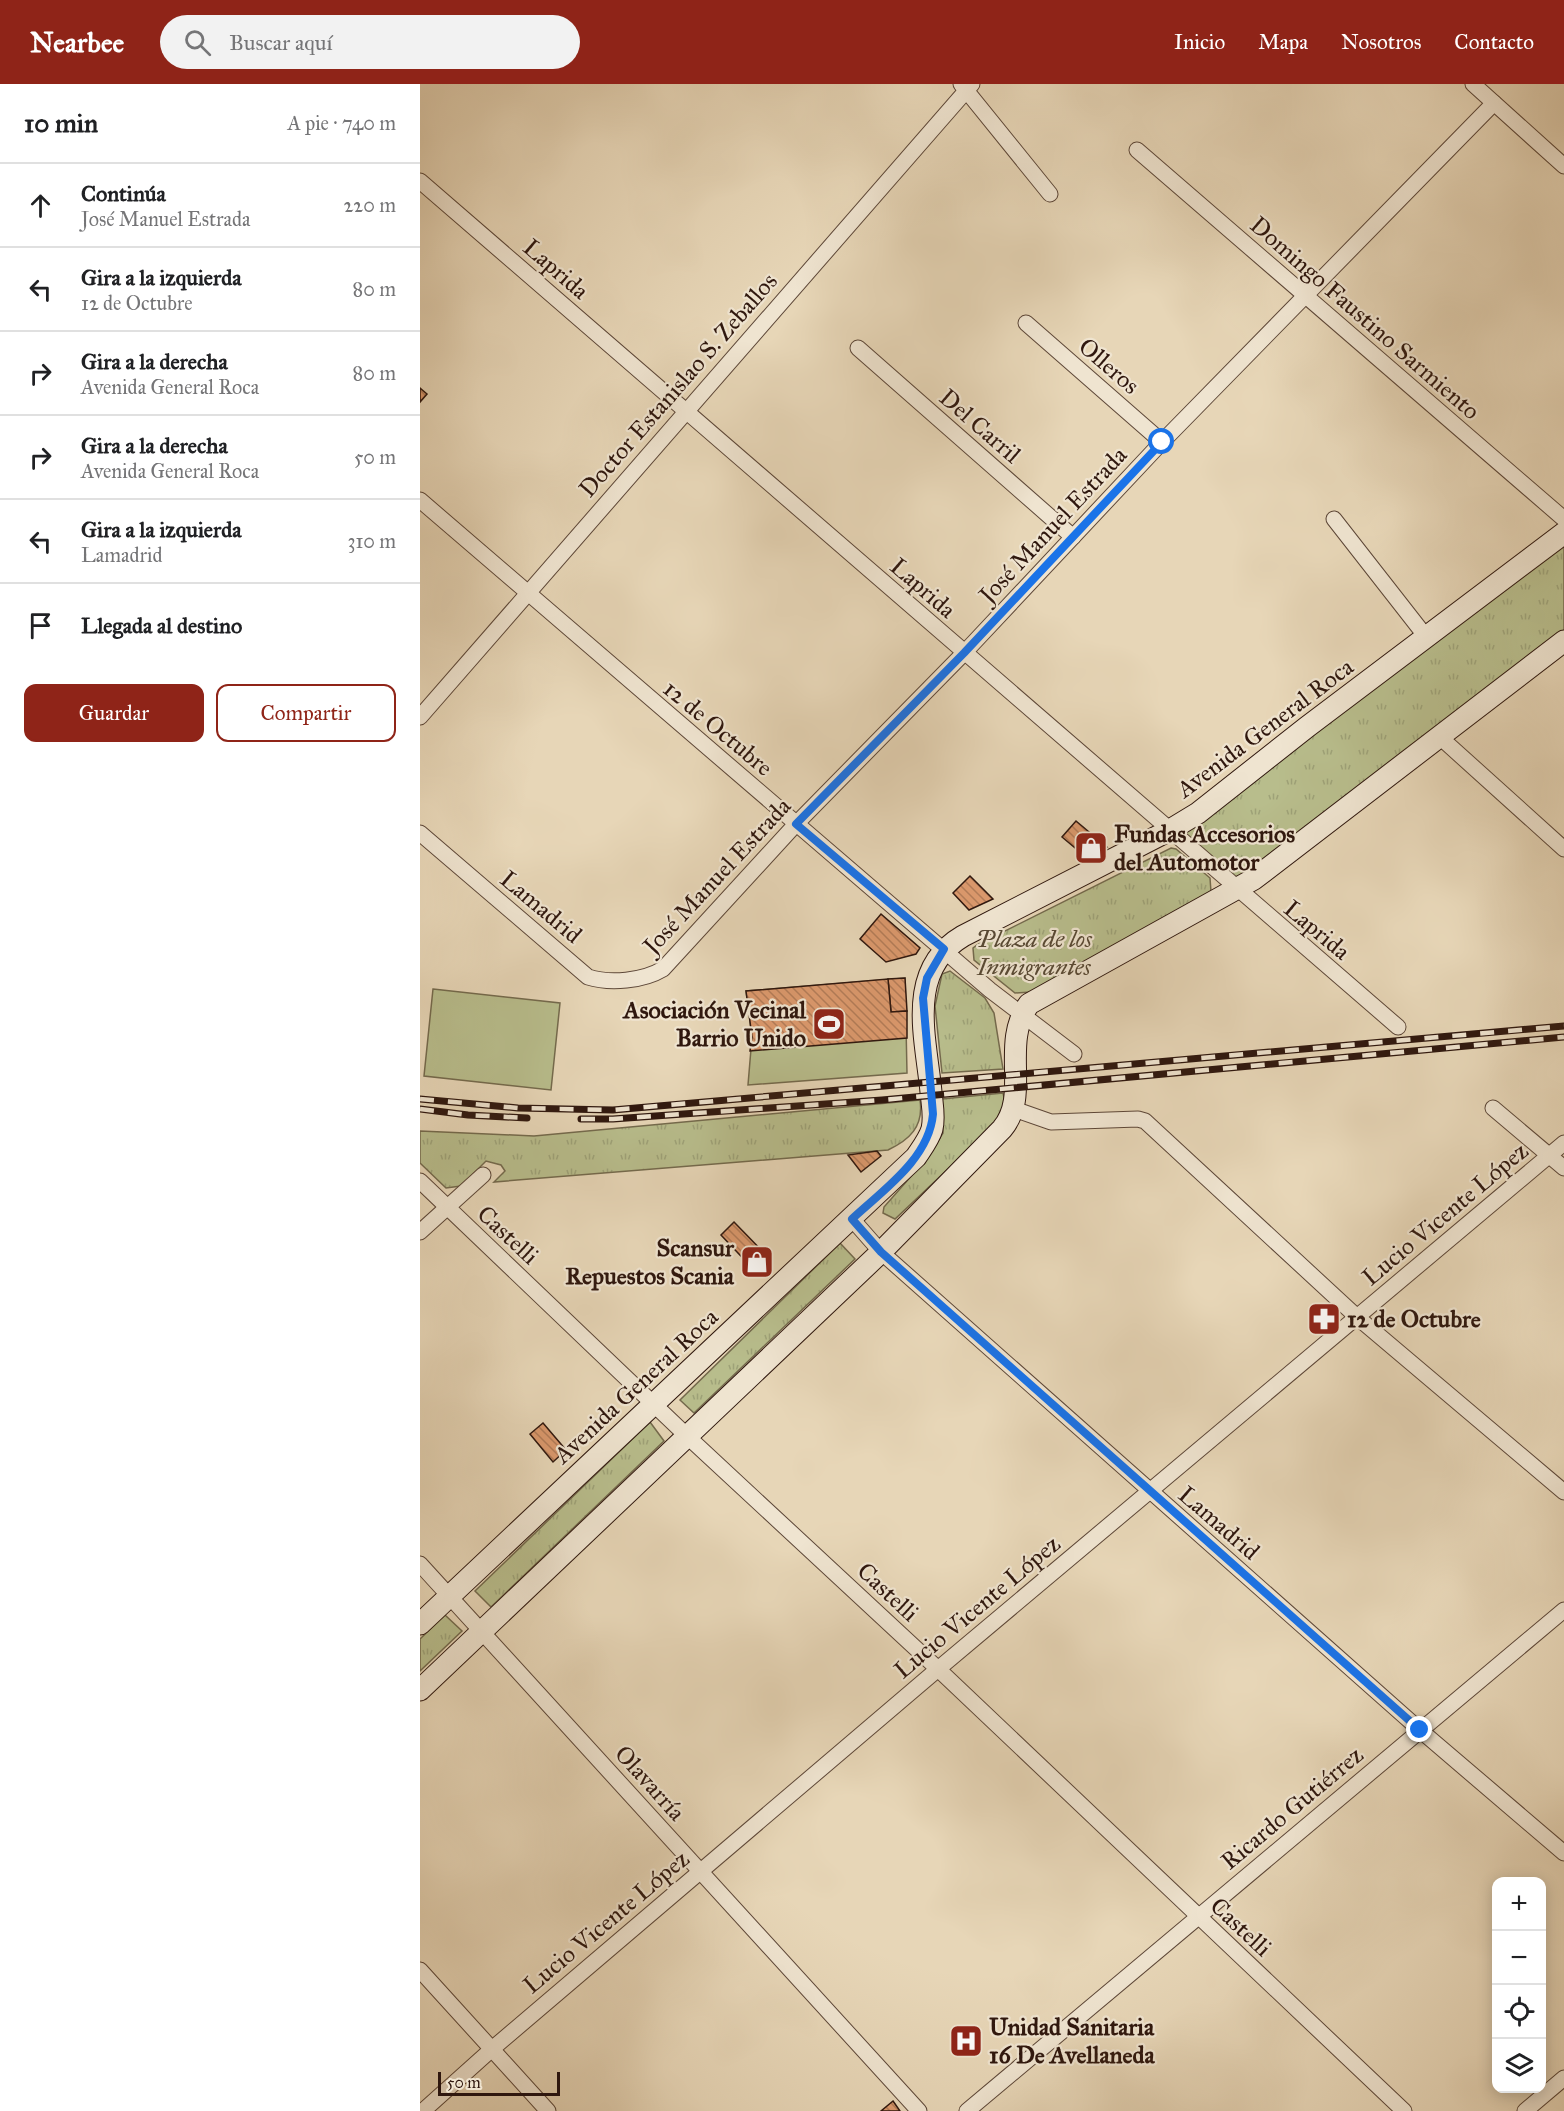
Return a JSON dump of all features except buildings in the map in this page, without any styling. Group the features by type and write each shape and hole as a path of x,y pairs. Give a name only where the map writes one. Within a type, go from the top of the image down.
{"main road":[{"name":"Avenida General Roca","path":"420,1624 916,1157 932,1128 933,1114 923,998 927,978 944,949 963,936 1170,830 1198,813 1564,533"},
{"path":"420,1690 881,1252 1002,1129 1014,1110 1014,1049 1017,1028 1023,1012 1036,999 1236,890 1441,738 1564,641"}],"street":[{"path":"1473,84 1564,166"},
{"path":"966,86 1050,194"},
{"name":"Doctor Estanislao S. Zeballos","path":"420,717 966,86"},
{"name":"José Manuel Estrada","path":"646,976 663,969 796,824 964,653 1162,442 1494,103"},
{"name":"Domingo Faustino Sarmiento","path":"1137,150 1564,519"},
{"name":"Laprida","path":"420,181 1398,1028"},
{"name":"Olleros","path":"1026,323 1162,442"},
{"name":"Del Carril","path":"858,348 1073,537"},
{"name":"12 de Octubre","path":"420,500 990,990 1023,1012 1074,1054"},
{"path":"1334,519 1427,638"},
{"path":"1441,738 1564,849"},
{"name":"Lamadrid","path":"420,834 588,977 605,982 646,976"},
{"path":"1493,1108 1564,1168"},
{"path":"1014,1110 1051,1122 1138,1119 1145,1121 1357,1317 1564,1492"},
{"name":"Lucio Vicente López","path":"423,2111 492,2049 938,1669 1564,1143"},
{"path":"420,1232 483,1174"},
{"name":"Castelli","path":"420,1180 446,1208 938,1669 1404,2111"},
{"name":"Lamadrid","path":"852,1219 881,1252 1150,1492 1420,1730 1564,1853"},
{"name":"Olavarría","path":"420,1564 483,1630 699,1872 919,2111"},
{"name":"Ricardo Gutiérrez","path":"967,2111 1564,1610"},
{"path":"420,1970 548,2111"},
{"path":"1525,2111 1564,2078"}],"green space":[{"path":"1564,533 1564,641 1236,890 1170,830"},
{"name":"Plaza de los Inmigrantes","path":"1171,848 1176,849 1210,878 1211,892 1031,992 1015,993 974,960 973,948 977,945"},
{"path":"950,971 985,998 994,1013 1003,1069 942,1073 935,1006 942,974"},
{"name":"Asociación Vecinal Barrio Unido","path":"905,978 907,1073 748,1085 752,1037 746,991"},
{"path":"433,989 560,1003 551,1090 424,1076"},
{"path":"1003,1093 1006,1106 1001,1119 895,1219 883,1213 884,1207 928,1157 943,1133 942,1099"},
{"path":"920,1100 920,1118 917,1125 908,1137 888,1150 494,1182 505,1171 501,1165 486,1161 461,1186 446,1188 420,1163 420,1131 534,1136"},
{"path":"840,1243 855,1259 694,1413 680,1400"},
{"path":"650,1422 664,1441 491,1607 475,1591"},
{"path":"445,1615 462,1631 420,1671 420,1639"}],"railway":[{"path":"420,1099 518,1108 613,1110 1564,1026"},
{"path":"581,1119 613,1119 882,1100 1564,1037"},
{"path":"420,1109 468,1115 527,1118"}],"place":[{"name":"Fundas Accesorios del Automotor","path":"1091,848"},
{"name":"Asociación Vecinal Barrio Unido","path":"829,1024"},
{"name":"Scansur Repuestos Scania","path":"757,1262"},
{"name":"12 de Octubre","path":"1324,1319"},
{"name":"Unidad Sanitaria 16 De Avellaneda","path":"966,2041"}],"route":[{"path":"1162,442 964,653 796,824 944,949 927,978 923,998 933,1114 932,1128 927,1141 916,1157 852,1219 881,1252 1420,1730"}]}
